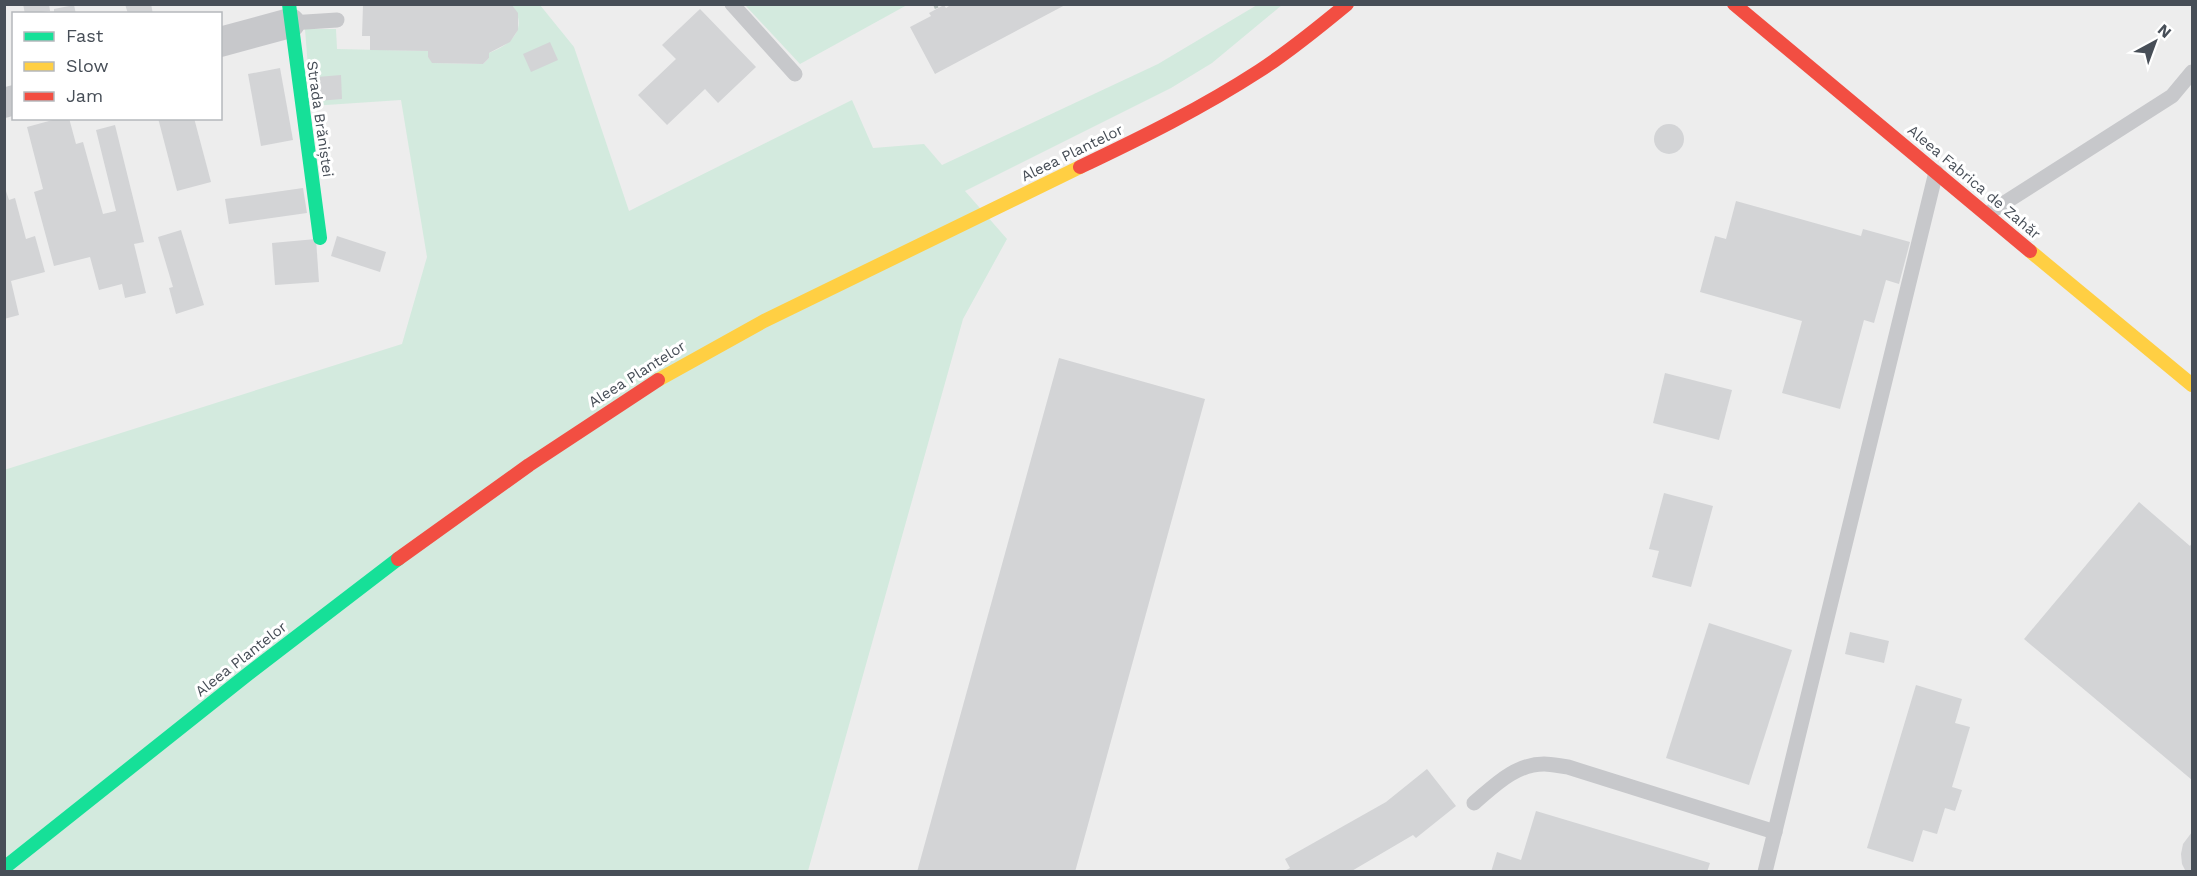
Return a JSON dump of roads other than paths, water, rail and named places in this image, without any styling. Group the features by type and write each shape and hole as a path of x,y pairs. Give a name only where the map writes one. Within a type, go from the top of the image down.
{"main road":[{"name":"Aleea Plantelor","path":"4,868 391,563 531,464 668,373 714,346 775,315 1171,123 1258,72 1300,43 1347,4"},
{"name":"Aleea Fabrica de Zahăr","path":"1734,4 2193,386"},
{"name":"Strada Brăniștei","path":"289,14 320,238"}],"street":[{"path":"222,41 289,14"}],"lane":[{"path":"732,4 795,74"},
{"path":"289,14 337,20"},
{"path":"1987,214 2172,96 2193,72"},
{"path":"1765,872 1936,172"},
{"path":"1474,803 1506,776 1527,767 1544,764 1568,767 1775,832"}]}
